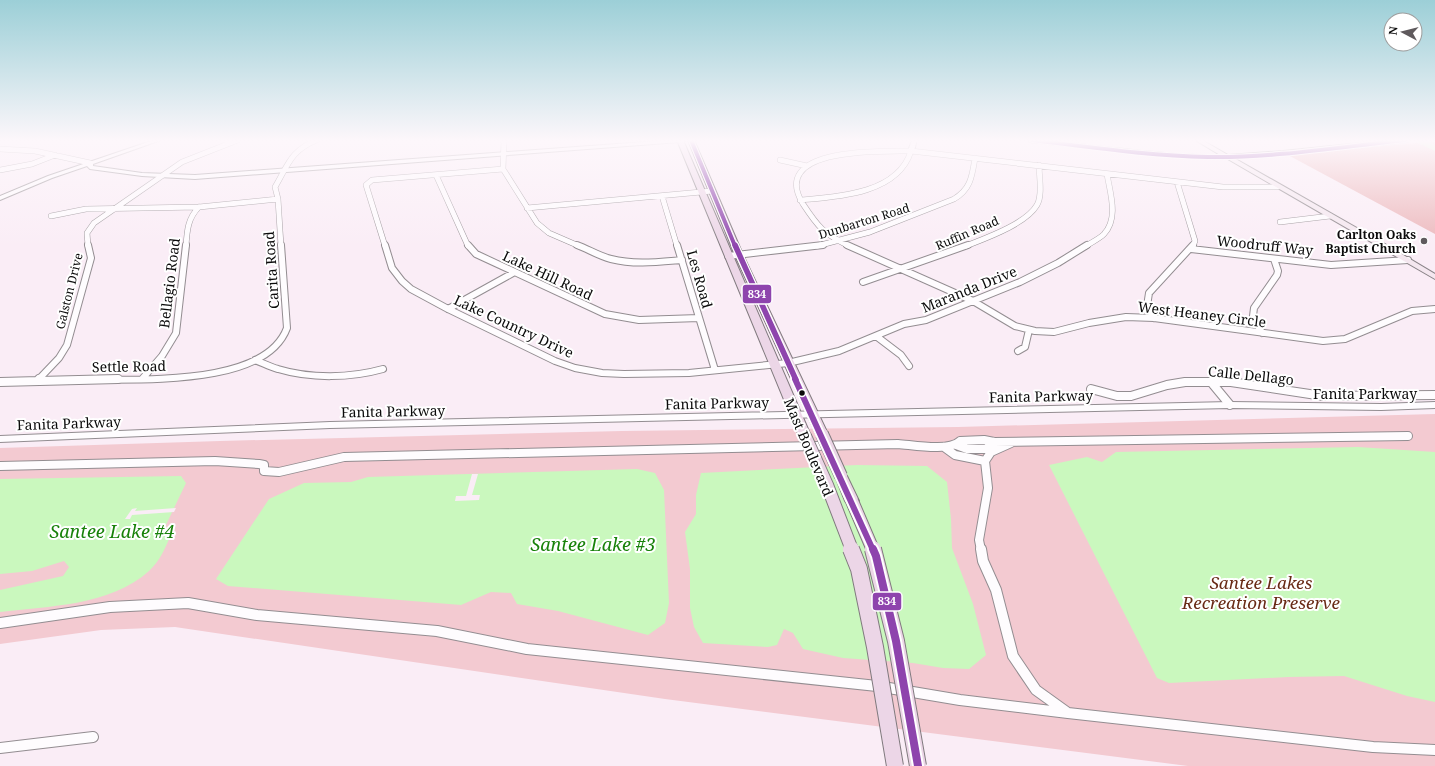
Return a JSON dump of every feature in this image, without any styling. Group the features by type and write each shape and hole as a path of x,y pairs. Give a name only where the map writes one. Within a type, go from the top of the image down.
{"main road":[{"name":"Mast Boulevard","path":"695,176 774,365 827,485 859,569 875,647 895,766"},
{"name":"Mast Boulevard","path":"706,176 739,255 811,414 822,434 876,556 896,641 918,766"},
{"path":"1260,176 1408,260 1435,277"}],"street":[{"path":"0,198 54,176"},
{"path":"161,176 180,176"},
{"name":"Galston Drive","path":"37,381 59,358 67,345 91,258 91,250 87,246 85,238 87,231 94,223 161,176"},
{"name":"Carita Road","path":"255,360 277,345 284,336 287,328 278,199 275,187 281,176"},
{"name":"Lake Country Drive","path":"427,176 377,180 368,182 366,185 392,268 411,289 543,356 586,370 624,374 689,373 774,365"},
{"name":"Lake Hill Road","path":"436,176 469,248 476,254 513,273 605,314 640,320 699,318"},
{"path":"507,176 537,223 548,233 610,259 634,263 682,260"},
{"path":"799,176 796,182 796,192 800,200 840,195 890,180 895,176"},
{"name":"Dunbarton Road","path":"728,256 806,248 838,242 892,224 956,198 969,186 971,176"},
{"name":"Ruffin Road","path":"862,282 901,270 968,245 1028,215 1038,203 1039,176"},
{"name":"Maranda Drive","path":"774,365 839,351 904,324 926,320 1020,282 1058,263 1103,235 1111,226 1113,220 1107,176"},
{"path":"1122,176 1239,188 1278,186"},
{"path":"1154,318 1147,309 1146,301 1149,293 1191,249 1195,237 1177,182"},
{"path":"527,208 712,191"},
{"name":"Les Road","path":"662,196 715,370"},
{"path":"52,216 86,209 199,207 278,199"},
{"name":"West Heaney Circle","path":"800,200 816,225 838,242 973,301 1009,323 1029,330 1054,332 1072,329 1089,322 1126,318 1154,318 1323,341 1345,339 1412,311 1435,310"},
{"name":"Bellagio Road","path":"142,379 162,356 176,333 188,224 192,214 199,207"},
{"path":"1280,222 1330,216"},
{"name":"Woodruff Way","path":"1191,249 1331,265 1408,260"},
{"path":"1262,333 1253,316 1254,308 1277,275 1278,271 1274,259"},
{"path":"448,309 513,273"},
{"path":"1018,352 1025,347 1029,330"},
{"path":"876,336 901,355 909,366"},
{"path":"255,360 280,370 299,374 370,374 383,369"},
{"name":"Settle Road","path":"0,382 205,376 231,370 255,360"},
{"name":"Calle Dellago","path":"1091,390 1117,396 1131,396 1167,385 1185,382 1231,382 1323,396 1435,395"},
{"path":"1211,382 1230,405"},
{"name":"Fanita Parkway","path":"0,439 330,425 1230,405 1381,407 1435,405"},
{"path":"0,466 215,461 259,464 264,465 264,471 279,472 344,457 898,444 944,447 956,445 967,449 986,449 994,442 1014,441 1408,436"},
{"path":"1014,441 991,452 985,460 988,474 988,488 978,540 983,562 996,590 1013,656 1036,690 1068,713"},
{"path":"944,447 955,455 985,460"},
{"path":"0,623 110,607 188,603 257,615 438,631 527,649 876,686 960,700 1068,713 1373,747 1435,750"},
{"path":"0,748 94,737"}],"green space":[{"name":"Santee Lakes Recreation Preserve","path":"1435,414 1435,766 1188,766 665,699 175,627 101,630 0,644 0,448 622,431 958,427"}],"shaded area":[{"path":"1327,176 1435,176 1435,234"}],"water":[{"path":"1358,447 1435,452 1435,702 1407,696 1344,676 1288,677 1169,683 1157,678 1049,465 1087,457 1102,462 1116,452"},
{"path":"857,465 927,466 947,482 952,548 973,604 986,655 969,669 943,668 913,663 843,658 803,649 793,633 784,629 777,645 768,647 703,643 694,627 690,608 690,569 685,532 696,514 696,495 701,473"},
{"name":"Santee Lake #3","path":"637,469 655,473 664,490 669,603 665,623 648,635 558,611 517,604 511,593 491,592 461,605 228,586 216,579 269,499 304,483 351,482 368,477"},
{"name":"Santee Lake #4","path":"181,476 186,483 165,527 171,535 159,559 149,571 133,583 98,598 58,606 0,612 0,590 63,576 69,567 64,561 32,571 0,574 0,479"}],"pier":[{"path":"472,474 478,474 472,495 480,495 479,500 455,501 456,496 466,496"},
{"path":"137,508 135,511 176,508 174,512 132,515 130,519 125,519 132,509"}],"transit line":[{"name":"834","path":"706,176 739,255 876,556 896,641 918,766"}],"place":[{"name":"Carlton Oaks Baptist Church","path":"1424,241"}]}
